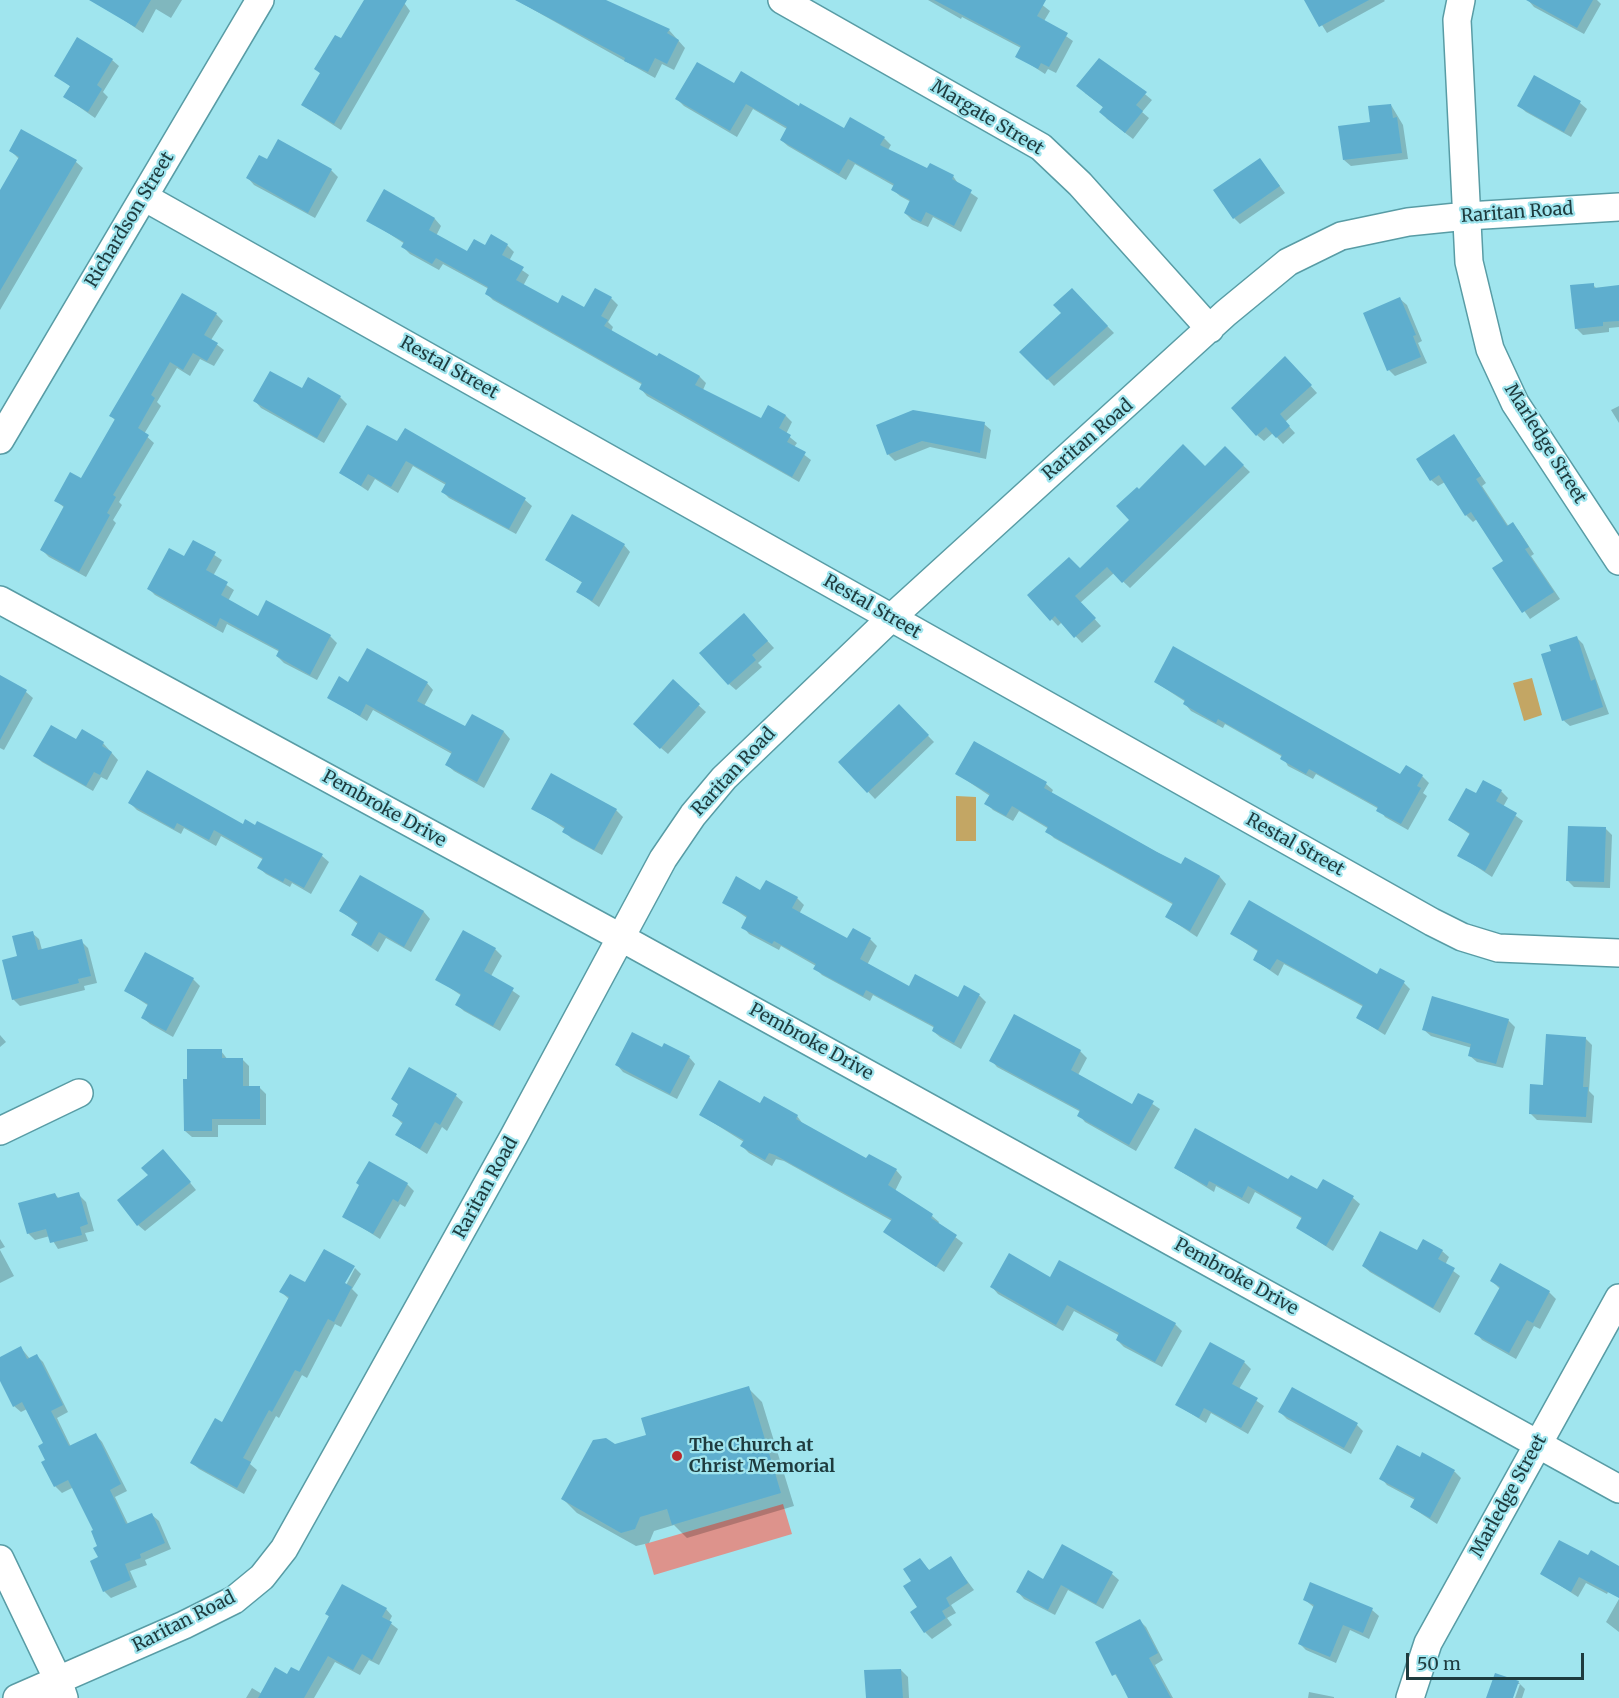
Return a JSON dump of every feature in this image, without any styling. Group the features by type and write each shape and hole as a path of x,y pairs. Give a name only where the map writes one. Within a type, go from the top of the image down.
{"street":[{"name":"Richardson Street","path":"0,440 260,0"},
{"name":"Margate Street","path":"782,0 1041,147 1080,184 1210,329"},
{"name":"Marledge Street","path":"1461,0 1457,20 1469,262 1490,349 1515,402 1619,561"},
{"name":"Restal Street","path":"144,197 1432,922 1462,937 1498,948 1619,953"},
{"name":"Raritan Road","path":"17,1698 61,1689 234,1600 262,1577 284,1548 514,1136 663,859 693,815 718,785 891,618 1210,329 1288,262 1341,236 1408,222 1467,216 1619,207"},
{"name":"Pembroke Drive","path":"0,600 620,937 1619,1489"},
{"path":"0,1131 79,1093"},
{"name":"Marledge Street","path":"1410,1698 1428,1643 1619,1298"},
{"path":"0,1559 61,1689"}],"shaded area":[{"path":"1532,678 1542,715 1524,721 1513,683"},
{"path":"956,796 976,797 976,841 956,841"},
{"path":"783,1504 792,1534 654,1575 645,1544"}],"building":[{"path":"89,0 151,0 135,27"},
{"path":"364,0 407,0 334,124 301,105 320,73 314,69 335,35 341,38"},
{"path":"515,0 606,0 670,29 667,33 679,40 667,64 655,58 648,72"},
{"path":"934,0 1046,0 1037,16 1068,33 1049,67 1041,63 1038,69 1015,57 1021,46"},
{"path":"1304,0 1369,0 1319,27"},
{"path":"1526,0 1593,0 1577,28"},
{"path":"77,37 113,59 97,85 102,89 88,112 63,97 70,86 54,76"},
{"path":"1099,58 1147,92 1136,105 1143,111 1125,133 1099,112 1103,107 1076,86"},
{"path":"697,62 734,83 741,71 799,106 800,103 844,128 850,117 885,137 880,145 927,168 930,163 954,175 952,179 972,190 954,226 926,212 921,222 904,213 910,200 891,190 894,184 848,159 839,174 780,140 787,127 746,104 730,131 675,99"},
{"path":"1534,75 1581,101 1564,132 1517,106"},
{"path":"1391,104 1393,118 1397,117 1402,153 1343,160 1338,126 1370,122 1368,106"},
{"path":"21,129 77,160 0,291 0,190 19,157 9,151"},
{"path":"278,139 332,169 308,213 246,178 259,155 267,159"},
{"path":"1260,158 1280,186 1233,219 1213,190"},
{"path":"384,189 435,218 429,230 467,251 474,239 485,245 491,234 508,244 502,255 524,267 516,280 558,303 562,295 584,307 595,288 612,297 601,316 608,320 604,326 657,356 659,353 700,376 695,385 761,418 768,405 786,415 779,428 791,435 787,442 806,452 792,477 639,389 642,383 485,294 488,287 436,258 432,264 401,247 404,242 366,221"},
{"path":"1594,283 1594,288 1619,285 1619,321 1603,322 1603,326 1575,329 1570,285"},
{"path":"1072,288 1108,326 1047,380 1019,352 1061,313 1053,305"},
{"path":"182,293 217,313 204,335 218,343 207,361 193,353 183,370 170,362 151,395 155,398 138,428 149,435 113,495 116,497 107,513 110,515 79,572 40,550 64,506 54,501 70,472 81,478 115,419 109,416"},
{"path":"1400,297 1416,335 1413,336 1421,357 1387,371 1363,313"},
{"path":"1285,356 1312,385 1280,414 1290,426 1276,438 1266,427 1256,436 1231,408"},
{"path":"270,371 302,388 308,377 341,396 317,438 253,401"},
{"path":"913,410 985,422 980,453 922,441 887,455 876,425"},
{"path":"367,425 397,441 405,428 526,498 509,529 441,492 446,483 406,461 391,487 368,474 361,486 339,473"},
{"path":"1454,434 1481,476 1476,479 1507,526 1513,522 1529,547 1525,549 1554,592 1522,613 1492,568 1503,561 1471,512 1465,516 1439,475 1430,481 1416,459"},
{"path":"1183,444 1205,466 1225,446 1244,465 1122,583 1107,567 1075,596 1096,618 1074,638 1055,616 1050,621 1027,595 1069,557 1080,568 1129,520 1116,506 1137,487 1139,489"},
{"path":"572,514 625,544 592,601 576,592 582,582 545,560"},
{"path":"193,540 216,552 206,570 228,582 221,595 258,616 266,600 331,635 310,675 276,656 279,650 220,618 216,627 147,589 169,548 184,556"},
{"path":"744,613 768,641 752,655 756,660 728,685 699,653"},
{"path":"1577,636 1591,681 1595,679 1603,707 1562,721 1541,654 1551,651 1549,645"},
{"path":"1173,646 1400,774 1406,765 1423,775 1417,786 1421,788 1401,824 1376,811 1378,807 1309,769 1306,774 1280,759 1282,755 1218,719 1216,723 1183,704 1185,700 1154,682"},
{"path":"367,648 428,682 417,701 465,726 472,714 504,731 477,782 445,765 452,752 366,704 360,716 327,698 339,676 348,682"},
{"path":"0,675 27,690 0,740"},
{"path":"673,679 700,704 660,749 633,724"},
{"path":"899,704 929,735 867,793 838,762"},
{"path":"51,725 76,739 82,729 104,742 102,746 112,752 100,775 94,772 86,786 33,756"},
{"path":"974,741 1047,782 1044,788 1157,852 1181,864 1185,857 1220,876 1190,931 1165,917 1173,903 1045,832 1048,827 1012,806 1006,816 984,804 990,794 955,774"},
{"path":"147,770 243,824 245,819 255,825 257,821 323,854 304,888 285,878 283,882 257,868 263,858 214,830 209,840 177,823 174,829 128,803"},
{"path":"551,773 617,809 594,850 562,832 565,827 531,809"},
{"path":"1483,780 1502,790 1496,801 1517,813 1485,871 1457,856 1470,833 1448,820 1466,788 1476,793"},
{"path":"1568,826 1606,827 1604,882 1566,881"},
{"path":"360,875 424,911 404,947 379,932 371,946 351,935 358,922 339,911"},
{"path":"736,876 760,890 766,880 798,897 792,908 847,938 853,928 871,938 860,959 909,986 915,974 958,997 964,985 980,994 954,1043 932,1031 934,1026 866,990 863,996 813,969 816,964 774,941 772,944 741,928 747,916 722,903"},
{"path":"1249,900 1377,974 1380,968 1405,981 1378,1030 1356,1018 1363,1005 1277,959 1270,970 1253,960 1258,950 1230,934"},
{"path":"463,930 496,948 484,971 514,988 493,1026 455,1005 461,994 435,980"},
{"path":"33,931 38,950 82,939 91,976 78,979 79,983 12,1000 2,960 17,956 12,936"},
{"path":"145,952 194,978 166,1031 141,1018 148,1004 124,991"},
{"path":"1432,996 1509,1019 1496,1064 1468,1056 1471,1044 1422,1030"},
{"path":"1014,1014 1081,1050 1071,1070 1132,1104 1138,1093 1154,1101 1129,1145 1077,1116 1080,1110 989,1061"},
{"path":"632,1032 662,1047 664,1043 690,1056 670,1094 615,1065"},
{"path":"1546,1034 1586,1037 1583,1087 1588,1087 1586,1117 1529,1114 1530,1084 1543,1085"},
{"path":"187,1049 222,1049 222,1058 243,1058 243,1086 260,1086 260,1119 212,1119 212,1131 184,1131 183,1079 187,1079"},
{"path":"409,1067 457,1094 440,1125 435,1122 420,1149 395,1135 403,1122 392,1116 398,1104 391,1099"},
{"path":"719,1080 760,1103 764,1096 798,1115 796,1119 866,1158 869,1154 897,1169 888,1185 933,1214 931,1218 957,1235 936,1267 883,1232 892,1219 775,1155 769,1153 765,1160 740,1146 744,1140 699,1115"},
{"path":"1195,1128 1288,1179 1291,1175 1317,1189 1323,1179 1354,1196 1326,1246 1296,1228 1302,1217 1248,1186 1242,1198 1209,1181 1207,1186 1174,1168"},
{"path":"163,1149 191,1182 137,1226 117,1200 148,1175 141,1168"},
{"path":"369,1161 408,1183 398,1202 393,1199 373,1234 342,1217 359,1185 356,1183"},
{"path":"79,1192 88,1224 80,1227 82,1235 50,1243 46,1229 27,1234 18,1203 55,1193 57,1198"},
{"path":"1380,1231 1417,1250 1423,1239 1443,1250 1438,1259 1455,1268 1433,1308 1362,1266"},
{"path":"324,1249 355,1266 345,1283 352,1287 334,1322 328,1319 300,1372 295,1370 272,1412 269,1410 243,1458 251,1462 237,1488 190,1463 215,1418 222,1422 289,1297 279,1292 290,1274 305,1282"},
{"path":"1009,1253 1050,1277 1059,1260 1176,1323 1155,1362 1116,1340 1119,1333 1067,1305 1056,1325 990,1287"},
{"path":"1500,1263 1550,1291 1533,1323 1527,1320 1509,1353 1474,1334 1500,1287 1490,1281"},
{"path":"1210,1342 1245,1361 1232,1384 1258,1398 1241,1428 1204,1408 1199,1418 1175,1405"},
{"path":"21,1346 27,1359 37,1354 63,1405 51,1411 69,1446 96,1433 121,1484 110,1490 126,1524 152,1513 165,1543 140,1554 141,1558 125,1564 131,1580 103,1592 90,1561 98,1557 93,1548 97,1546 91,1531 93,1530 68,1480 54,1487 41,1462 45,1460 38,1446 43,1443 22,1402 13,1407 0,1381 0,1357"},
{"name":"The Church at Christ Memorial","path":"749,1386 781,1493 672,1525 667,1509 640,1517 635,1529 621,1533 561,1499 593,1440 606,1438 615,1444 646,1435 641,1418"},
{"path":"1292,1387 1358,1423 1344,1448 1278,1412"},
{"path":"1397,1445 1420,1457 1422,1452 1455,1470 1430,1518 1410,1507 1415,1498 1379,1479"},
{"path":"1559,1540 1588,1555 1591,1550 1619,1566 1619,1598 1579,1577 1571,1592 1540,1574"},
{"path":"1062,1544 1113,1572 1096,1604 1061,1585 1048,1610 1016,1592 1028,1570 1043,1579"},
{"path":"951,1556 968,1583 946,1598 950,1606 942,1611 946,1618 924,1633 910,1612 917,1607 903,1586 911,1581 903,1569 920,1558 929,1570"},
{"path":"1310,1582 1373,1608 1363,1633 1343,1625 1330,1657 1298,1644 1314,1605 1303,1600"},
{"path":"342,1584 387,1608 382,1617 392,1622 372,1660 362,1654 353,1670 328,1656 304,1698 258,1698 275,1667 287,1674 291,1667 299,1671 329,1616 325,1614"},
{"path":"1140,1619 1158,1653 1149,1658 1171,1698 1128,1698 1116,1674 1112,1676 1095,1642"},
{"path":"901,1669 903,1698 866,1698 864,1670"},
{"path":"1495,1673 1519,1681 1513,1698 1486,1698"}],"place":[{"name":"The Church at Christ Memorial","path":"677,1456"}]}
